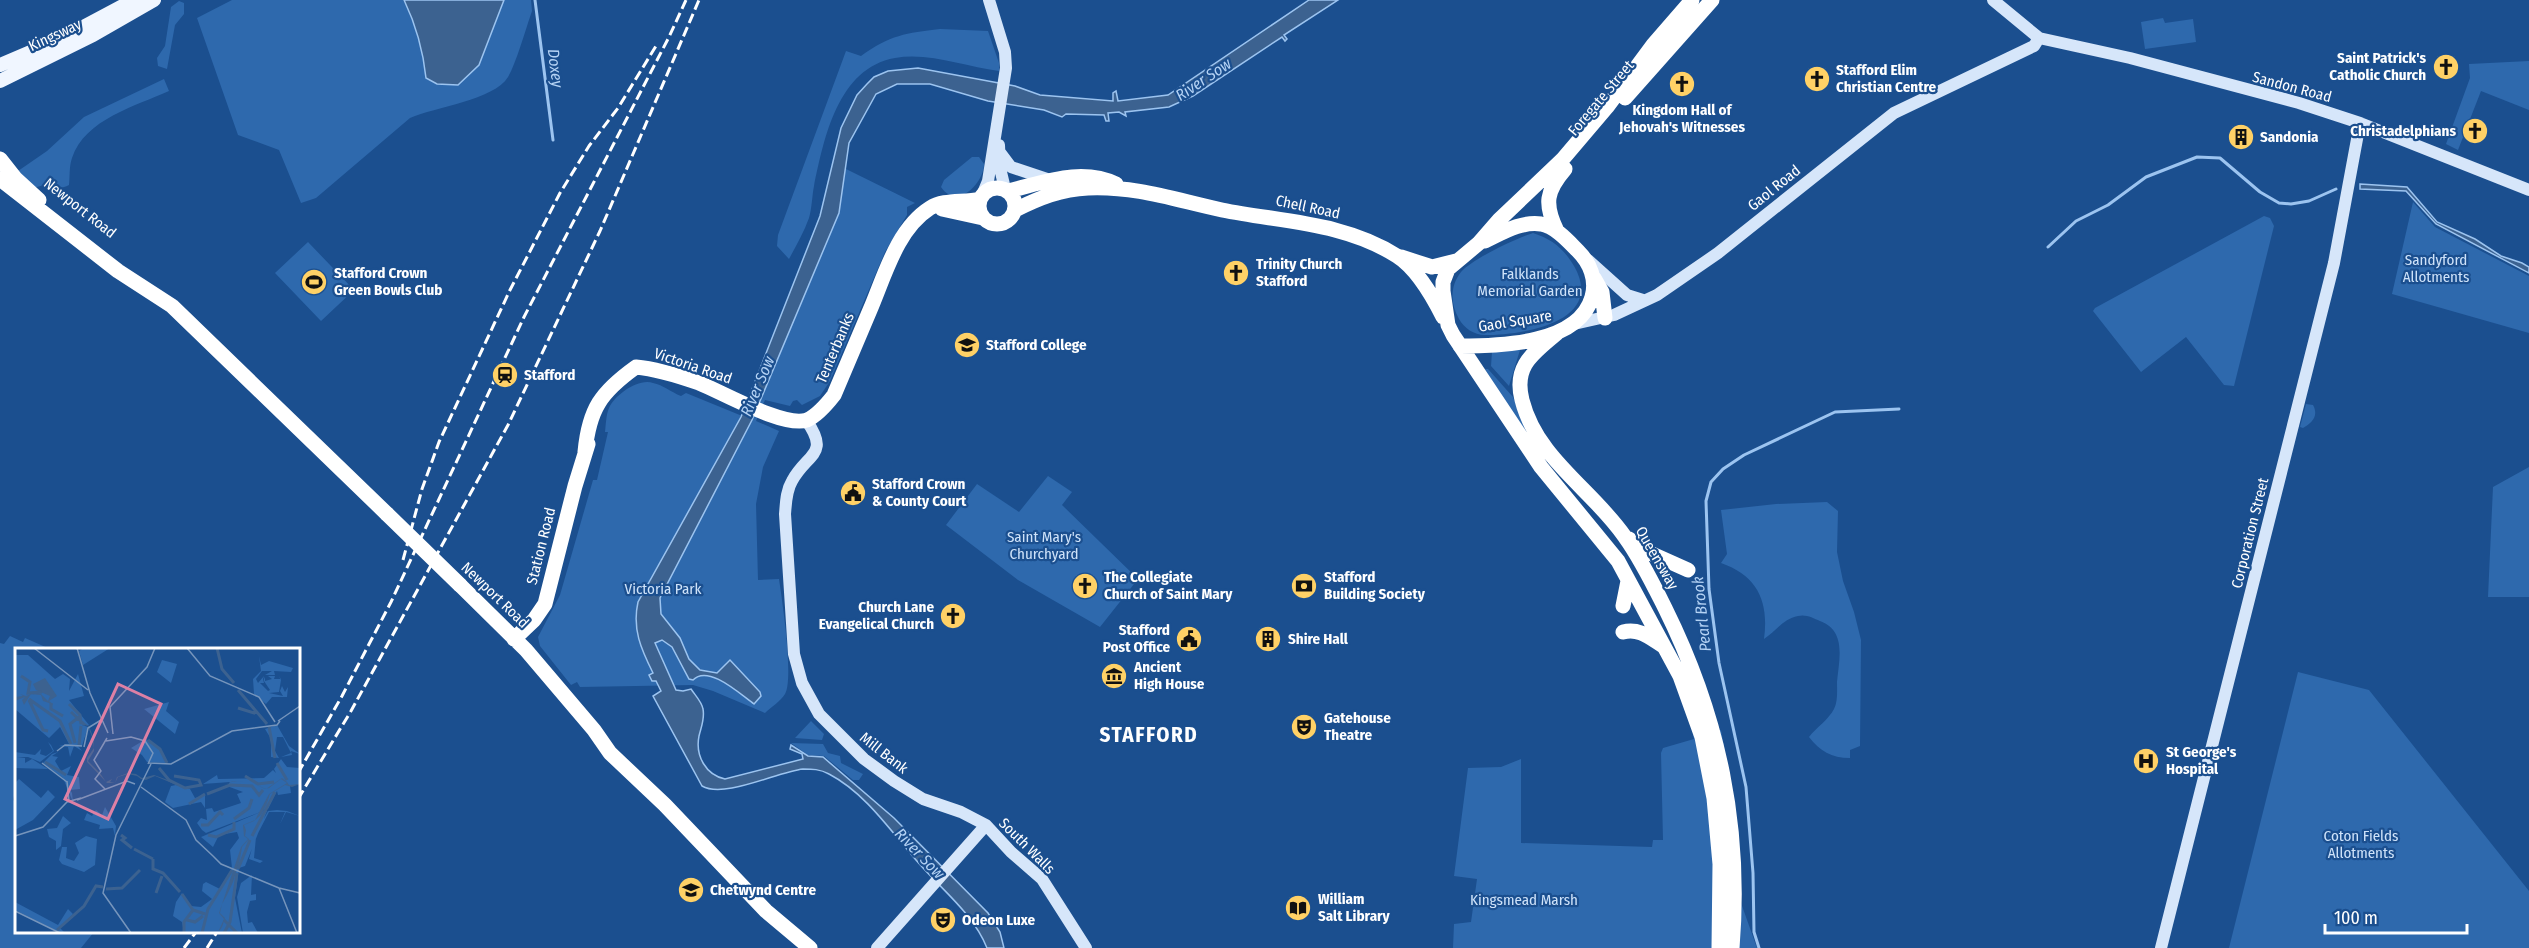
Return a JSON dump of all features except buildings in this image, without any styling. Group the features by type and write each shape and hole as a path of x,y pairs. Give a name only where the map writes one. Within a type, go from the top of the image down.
{"highway":[{"name":"Foregate Street","path":"1479,243 1499,220 1562,160 1607,107 1653,45 1692,0"},
{"name":"Foregate Street","path":"1557,231 1548,204 1549,190 1660,56 1710,0"},
{"name":"Newport Road","path":"0,159 15,178 34,196 122,264 139,283"},
{"name":"Chell Road","path":"1006,190 1050,180 1096,177 1124,187 1225,210 1322,225 1398,256 1430,292 1448,325"},
{"name":"Newport Road","path":"0,179 54,223 118,271 171,306 195,327 526,650 594,730 610,753 665,805 766,911 810,948"},
{"name":"Chell Road","path":"1015,210 1061,190 1124,187"},
{"path":"994,188 1006,190 1014,199 1015,210 1008,220 1000,224 946,208 924,212 939,203 967,202 994,188"},
{"path":"34,196 36,204 50,215 54,223"},
{"path":"982,196 978,206 983,218"},
{"name":"Tenterbanks","path":"806,420 823,409 834,396 894,254 910,226 924,212"},
{"path":"1460,346 1448,325 1443,282 1448,269 1479,243 1524,225 1543,225 1557,231 1582,255 1602,292 1605,318"},
{"path":"1398,256 1432,267 1456,261"},
{"path":"1574,324 1589,308 1594,289 1593,276"},
{"name":"Gaol Square","path":"1460,346 1515,342 1557,333 1574,324"},
{"name":"Queensway","path":"1557,333 1525,361 1521,392 1527,416 1532,429 1548,452 1626,538 1676,631 1730,813 1734,898 1732,948"},
{"name":"Queensway","path":"1460,346 1541,467 1618,561 1680,676 1708,734 1721,902 1719,948"},
{"name":"Victoria Road","path":"636,367 652,368 675,375 783,419 806,420"},
{"name":"Station Road","path":"514,639 534,620 547,598 585,452 603,410 605,396 618,380 636,367"},
{"path":"1626,538 1650,553 1688,570"},
{"path":"1623,606 1628,581"},
{"path":"1623,633 1631,630 1641,632 1665,648"}],"main road":[{"name":"Kingsway","path":"0,65 59,40 134,0"},
{"name":"Kingsway","path":"0,81 93,35 154,0"}],"street":[{"path":"982,196 988,181 1006,68 1005,52 989,0"},
{"path":"1993,0 2039,38"},
{"name":"Gaol Road","path":"1574,324 1605,318 1674,285 1718,253 1885,119 2034,46 2039,38"},
{"name":"Sandon Road","path":"2039,38 2130,58 2299,103 2360,123 2529,190"},
{"path":"998,123 1000,168 1006,190"},
{"name":"Corporation Street","path":"2161,948 2331,273 2360,123"},
{"path":"999,150 1011,167 1050,180"},
{"path":"1582,255 1627,295 1643,300"},
{"name":"Mill Bank","path":"806,420 816,434 817,448 791,482 786,506 788,573 797,668 802,683 819,714 864,759 923,799 961,812 986,825"},
{"path":"877,948 948,871 986,825"},
{"name":"South Walls","path":"986,825 1011,852 1042,879 1086,948"}],"green space":[{"path":"232,0 403,0 418,38 426,78 479,65 504,0 531,0 532,11 514,64 501,85 477,97 410,118 316,198 301,203 279,150 238,135 197,18"},
{"path":"179,1 184,3 184,14 175,25 167,69 158,66 157,58 165,46 171,7"},
{"path":"2163,18 2165,23 2193,19 2196,42 2145,49 2141,22"},
{"path":"940,29 988,31 999,63 999,71 934,58 908,57 895,58 876,64 860,75 847,90 829,127 818,167 809,218 789,259 777,246 778,235 846,51 861,56 890,39"},
{"path":"2529,61 2529,110 2481,91 2458,150 2446,144 2470,78 2469,64"},
{"path":"164,79 169,91 113,116 88,133 72,158 69,185 58,187 48,184 33,188 18,171 47,151 84,117"},
{"path":"972,157 979,157 984,164 980,179 975,186 962,195 947,194 941,187 944,180"},
{"name":"Victoria Park","path":"844,168 915,203 907,207 907,215 885,252 830,381 820,396 802,405 797,400 793,401 790,406 765,400 756,421 779,431 763,467 756,504 758,580 779,579 788,656 785,694 765,713 693,685 580,687 577,682 571,685 540,646 538,637 560,595 593,480 597,480 608,432 605,432 609,408 616,398 628,389 647,382 660,385 681,396 686,393 752,420 839,213"},
{"name":"Sandyford Allotments","path":"2413,202 2435,227 2529,276 2529,333 2392,294"},
{"path":"2264,216 2270,218 2274,226 2234,386 2224,385 2186,337 2141,372 2093,311 2095,308"},
{"name":"Falklands Memorial Garden","path":"1533,233 1552,242 1570,260 1581,285 1579,300 1570,312 1556,322 1538,328 1485,335 1477,334 1467,328 1461,322 1454,307 1452,295 1457,277 1484,255"},
{"name":"Stafford Crown Green Bowls Club","path":"308,242 354,290 321,321 275,273"},
{"path":"1519,349 1509,386 1491,366 1492,352"},
{"path":"1485,369 1488,369 1513,397 1530,442"},
{"path":"2306,404 2313,405 2315,416 2303,428 2300,427"},
{"path":"2529,467 2529,597 2488,597 2493,487"},
{"name":"Saint Mary's Churchyard","path":"1048,476 1072,492 1062,505 1138,579 1100,627 1018,580 946,525 977,484 1019,512"},
{"path":"1827,502 1838,511 1837,552 1843,581 1861,640 1860,746 1850,750 1850,758 1826,753 1809,737 1829,716 1836,703 1840,656 1838,639 1834,632 1820,621 1801,616 1788,620 1764,639 1765,613 1758,592 1744,575 1721,563 1727,554 1721,510 1776,504"},
{"path":"10,636 23,642 25,638 48,648 15,648 15,791 13,800 15,801 15,933 93,933 81,948 0,948 0,643 4,644"},
{"name":"Coton Fields Allotments","path":"2298,672 2369,690 2529,891 2529,948 2229,948"},
{"path":"811,721 824,734 822,740 795,738"},
{"name":"Kingsmead Marsh","path":"1721,730 1729,775 1741,903 1757,948 1453,948 1454,924 1471,922 1477,879 1454,876 1468,768 1501,767 1521,759 1521,843 1652,847 1653,840 1663,840 1661,753 1663,748 1694,739 1693,735"},
{"path":"791,743 823,744 828,753 840,756 841,763 863,774 859,780 853,780 824,756 808,755"}],"water":[{"path":"404,0 504,0 479,65 458,85 437,84 426,78 418,38"},
{"name":"River Sow","path":"1309,0 1338,0 1284,35 1287,39 1285,41 1282,37 1193,96 1169,107 1125,112 1126,116 1119,112 1108,113 1109,121 1106,121 1104,115 1066,114 1062,117 1044,110 988,101 930,84 897,84 876,94 849,143 839,213 752,420 660,598 661,614 680,638 689,659 700,670 717,673 730,660 760,692 761,696 754,704 715,678 699,676 693,680 689,679 672,647 662,640 655,643 676,690 691,689 700,701 704,716 698,743 700,757 707,769 725,779 803,759 802,754 790,749 791,745 808,756 823,757 894,818 988,913 1000,932 1004,948 987,948 982,936 959,906 913,857 881,818 857,793 829,774 819,770 803,769 737,787 712,789 702,786 653,696 661,691 656,681 652,681 649,675 653,673 639,639 636,621 638,602 741,417 820,216 841,128 857,95 874,77 888,71 918,68 1015,86 1040,95 1113,101 1113,93 1116,91 1118,101 1168,95"},
{"path":"2360,184 2407,187 2437,222 2475,239 2501,256 2522,263 2529,267 2529,273 2436,224 2406,191 2360,189"}],"waterway":[{"name":"Doxey","path":"535,0 553,140"},
{"path":"2048,247 2076,221 2108,205 2146,177 2197,157 2220,158 2260,192 2279,203 2309,201 2336,189"},
{"name":"Pearl Brook","path":"1759,948 1754,932 1753,873 1746,787 1719,663 1709,589 1706,501 1711,482 1723,469 1744,455 1835,412 1899,409"}],"railway":[{"path":"300,770 342,696 391,602 524,317 686,0"},
{"path":"300,796 351,711 508,425 600,231 699,0"},
{"path":"403,560 422,489 439,442 510,290 560,193 589,146 618,108 656,46"},
{"path":"184,948 195,933"},
{"path":"207,948 216,933"}],"place":[{"name":"Saint Patrick's Catholic Church","path":"2446,67"},
{"name":"Stafford Elim Christian Centre","path":"1817,79"},
{"name":"Kingdom Hall of Jehovah's Witnesses","path":"1682,84"},
{"name":"Christadelphians","path":"2475,131"},
{"name":"Sandonia","path":"2241,137"},
{"name":"Trinity Church Stafford","path":"1236,273"},
{"name":"Stafford Crown Green Bowls Club","path":"314,282"},
{"name":"Stafford College","path":"967,345"},
{"name":"Stafford","path":"505,375"},
{"name":"Stafford Crown & County Court","path":"853,493"},
{"name":"The Collegiate Church of Saint Mary","path":"1085,586"},
{"name":"Stafford Building Society","path":"1304,586"},
{"name":"Church Lane Evangelical Church","path":"953,616"},
{"name":"Stafford Post Office","path":"1189,639"},
{"name":"Shire Hall","path":"1268,639"},
{"name":"Ancient High House","path":"1114,676"},
{"name":"Gatehouse Theatre","path":"1304,727"},
{"name":"St George's Hospital","path":"2146,761"},
{"name":"Chetwynd Centre","path":"691,890"},
{"name":"William Salt Library","path":"1298,908"},
{"name":"Odeon Luxe","path":"943,920"}],"district":[{"name":"STAFFORD","path":"1149,735"}]}
